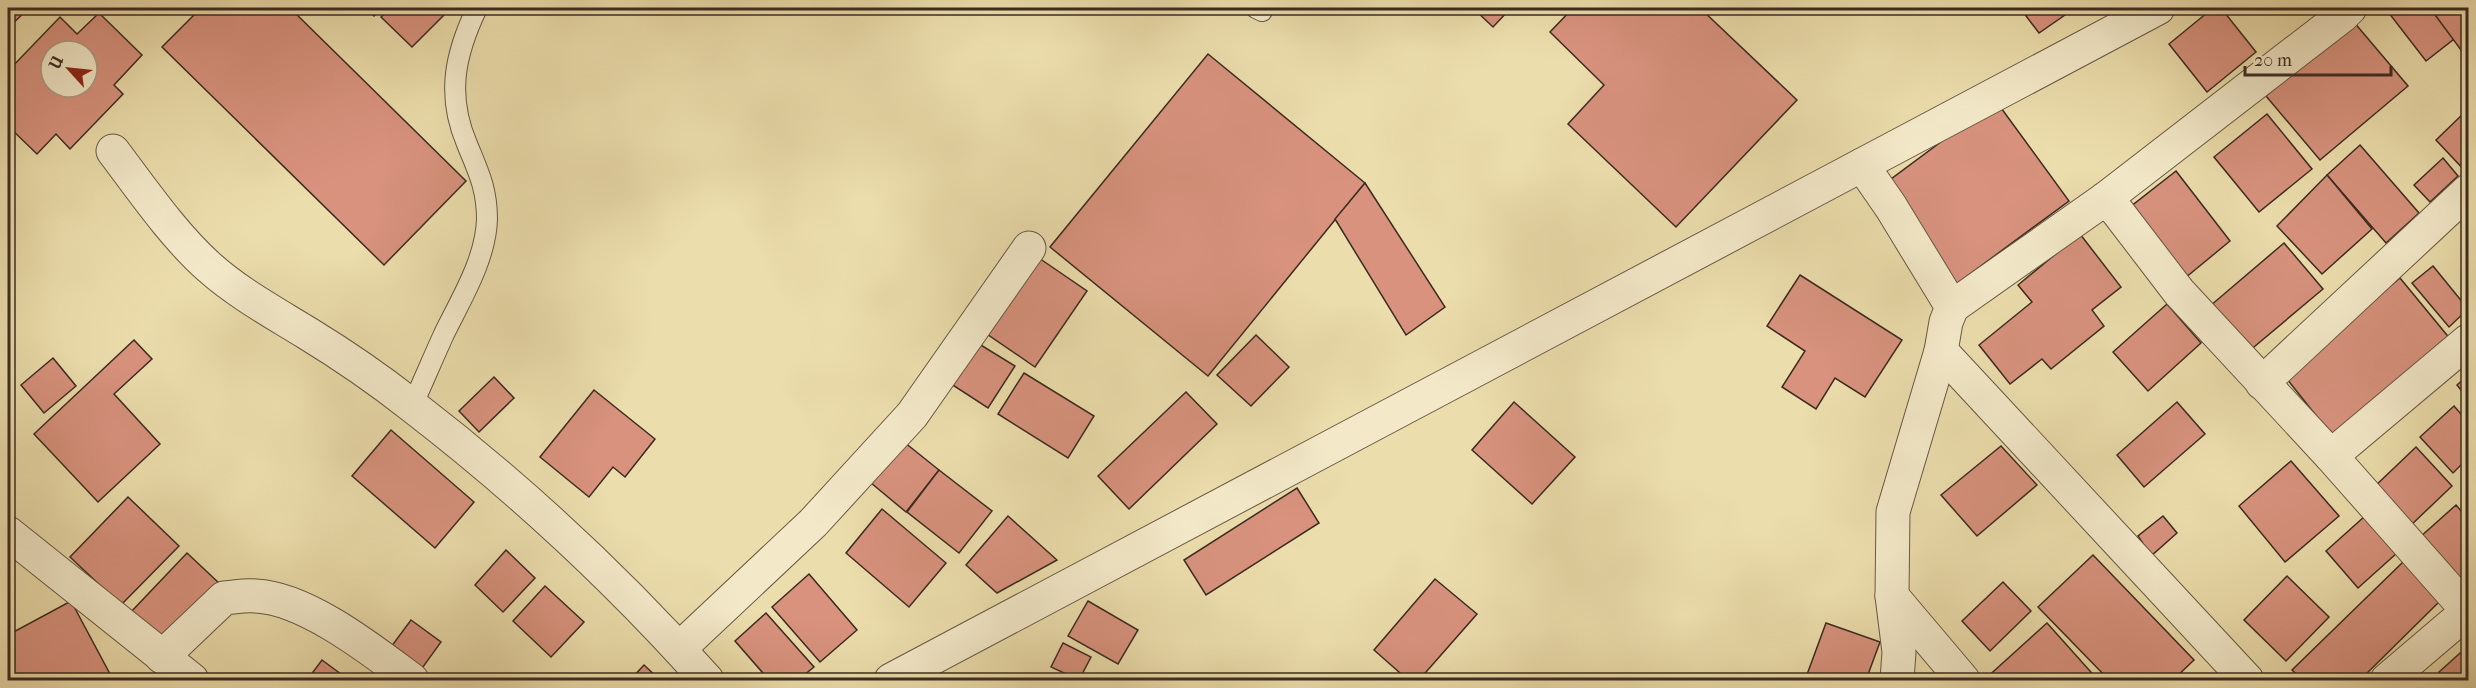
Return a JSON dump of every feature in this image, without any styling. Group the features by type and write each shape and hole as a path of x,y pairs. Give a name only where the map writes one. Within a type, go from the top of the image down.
{"street":[{"path":"891,681 2158,8"},
{"path":"1897,681 1899,652 1892,596 1893,512 1952,307 2105,199 2350,8"},
{"path":"113,151 160,212 208,267 249,297 323,343 412,406 512,486 569,537 679,649 707,681"},
{"path":"1862,165 1891,207 1952,307"},
{"path":"2262,382 2469,191"},
{"path":"2105,199 2117,211 2179,292 2331,456 2469,611 2387,681"},
{"path":"679,649 813,524 912,415 1029,248"},
{"path":"2331,456 2469,341"},
{"path":"1941,351 2247,681"},
{"path":"8,533 192,681"},
{"path":"162,657 224,598 257,596 288,603 348,634 412,681"},
{"path":"1892,596 1963,681"}],"lane":[{"path":"412,406 481,253 487,220 483,180 466,142 456,109 456,74 462,38 477,8"}],"building":[{"path":"8,8 29,8 8,28"},
{"path":"201,8 290,8 466,181 384,265 162,47"},
{"path":"365,8 382,8 374,16"},
{"path":"391,8 451,8 412,47 381,17"},
{"path":"926,8 955,8 954,14"},
{"path":"1473,8 1511,8 1493,27"},
{"path":"1573,8 1657,8 1661,11 1663,8 1700,8 1797,100 1676,227 1568,124 1604,85 1550,32"},
{"path":"2020,8 2075,8 2039,33"},
{"path":"2213,8 2221,8 2256,52 2207,92 2169,44"},
{"path":"2385,8 2430,8 2454,39 2426,61"},
{"path":"2430,8 2468,8 2468,44 2461,50"},
{"path":"99,13 142,55 114,85 123,94 70,149 56,134 37,154 8,126 8,71 60,17 77,34"},
{"path":"2353,21 2408,86 2320,160 2266,96"},
{"path":"1208,54 1365,183 1208,376 1050,247"},
{"path":"1996,101 2069,201 1955,285 1883,185"},
{"path":"2465,112 2468,115 2468,174 2436,140"},
{"path":"2267,114 2312,169 2259,212 2214,157"},
{"path":"2360,145 2419,213 2386,243 2327,175"},
{"path":"2443,158 2458,176 2430,202 2414,185"},
{"path":"2176,171 2230,241 2179,283 2125,211"},
{"path":"2327,175 2372,229 2322,274 2277,226"},
{"path":"1365,183 1445,307 1406,335 1335,219"},
{"path":"2080,234 2121,287 2092,310 2104,326 2051,369 2042,359 2010,384 1979,345 2032,302 2018,285"},
{"path":"2284,243 2323,289 2248,352 2210,306"},
{"path":"1036,256 1087,291 1035,367 984,332"},
{"path":"2433,266 2468,309 2449,327 2412,283"},
{"path":"1800,275 1902,340 1865,397 1835,378 1816,409 1782,387 1805,351 1767,326"},
{"path":"2400,278 2451,340 2333,437 2283,374"},
{"path":"2167,304 2201,343 2148,391 2113,352"},
{"path":"1256,335 1289,367 1251,406 1217,375"},
{"path":"971,339 1015,366 988,408 945,380"},
{"path":"134,340 152,359 114,394 160,444 98,502 34,434"},
{"path":"53,358 76,386 44,413 21,385"},
{"path":"1024,373 1094,416 1068,458 998,414"},
{"path":"2468,375 2468,399 2457,385"},
{"path":"494,377 514,398 479,432 459,411"},
{"path":"594,390 655,439 625,477 613,467 589,497 540,457"},
{"path":"1186,392 1217,424 1129,509 1098,476"},
{"path":"1514,402 1575,457 1532,504 1472,450"},
{"path":"2177,402 2205,434 2144,487 2117,455"},
{"path":"2454,406 2468,422 2468,458 2453,473 2420,437"},
{"path":"391,430 474,502 435,548 352,476"},
{"path":"904,442 939,470 906,512 871,483"},
{"path":"2001,446 2037,485 1977,536 1941,495"},
{"path":"2416,447 2452,486 2408,528 2372,489"},
{"path":"2291,461 2339,516 2285,562 2239,506"},
{"path":"939,470 992,511 959,553 907,512"},
{"path":"2468,473 2468,487 2462,478"},
{"path":"1297,488 1319,523 1206,595 1184,560"},
{"path":"128,497 179,546 121,605 70,557"},
{"path":"2456,505 2468,519 2468,589 2419,538"},
{"path":"882,509 946,563 909,607 846,553"},
{"path":"1008,516 1057,560 997,593 966,565"},
{"path":"2163,516 2177,533 2151,556 2138,536"},
{"path":"2365,516 2397,553 2358,588 2326,551"},
{"path":"506,550 535,578 503,612 475,585"},
{"path":"187,553 220,584 162,645 130,613"},
{"path":"2093,555 2194,660 2173,680 2109,680 2038,607"},
{"path":"2403,562 2440,601 2360,680 2303,680 2292,670"},
{"path":"809,574 857,630 820,662 772,607"},
{"path":"2287,576 2329,617 2286,661 2244,620"},
{"path":"1435,579 1477,614 1419,680 1408,680 1374,650"},
{"path":"2003,582 2031,611 1990,651 1962,621"},
{"path":"545,586 584,622 551,657 513,621"},
{"path":"71,601 110,674 99,680 8,680 8,635"},
{"path":"1088,601 1138,630 1118,664 1068,636"},
{"path":"766,613 814,667 798,680 769,680 735,641"},
{"path":"411,620 441,642 415,678 385,655"},
{"path":"1826,623 1880,642 1866,680 1805,680"},
{"path":"2047,623 2098,680 1984,680"},
{"path":"1063,643 1091,657 1079,680 1051,667"},
{"path":"2468,646 2468,680 2447,680 2439,672"},
{"path":"322,660 349,680 307,680"},
{"path":"644,665 660,680 630,680"},
{"path":"1049,674 1064,680 1046,680"}]}
